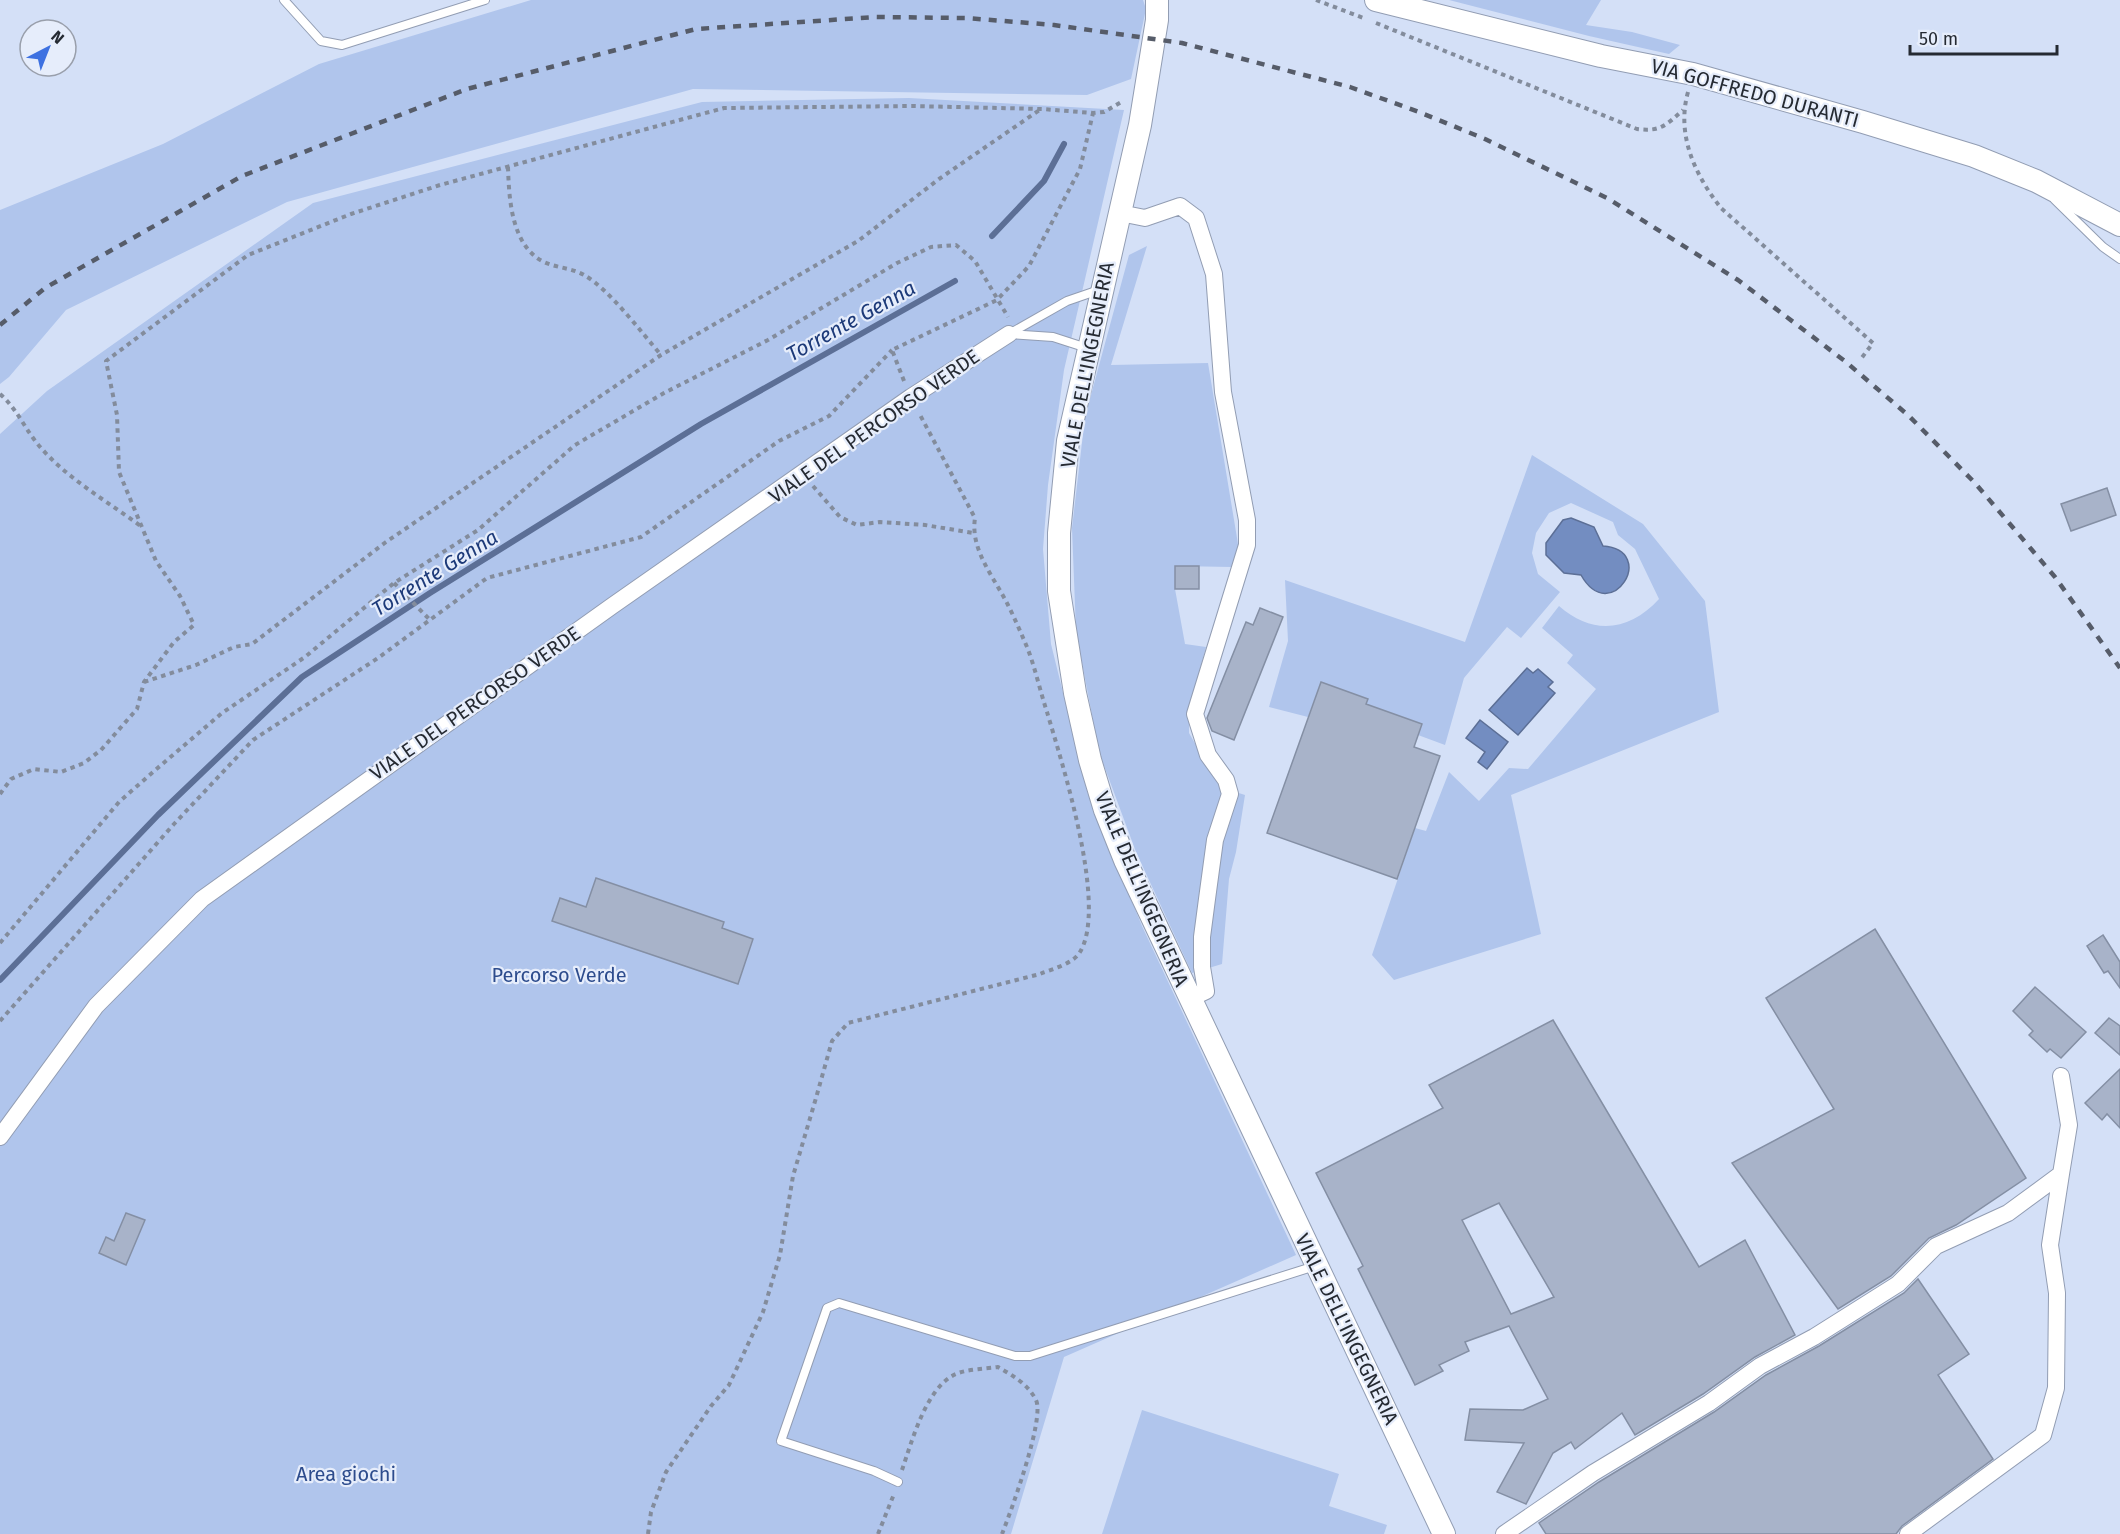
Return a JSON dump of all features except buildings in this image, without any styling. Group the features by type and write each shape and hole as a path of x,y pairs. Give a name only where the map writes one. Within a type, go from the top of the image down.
{"street":[{"name":"VIA GOFFREDO DURANTI","path":"1376,0 1600,56 1693,74 1974,156 2036,181 2120,225"},
{"name":"VIALE DELL'INGEGNERIA","path":"1161,7 1120,213 1068,441 1059,533 1059,591 1066,645 1090,760 1105,810 1189,999 1444,1534"},
{"path":"1120,213 1145,218 1180,206 1196,218 1214,274 1223,392 1247,520 1247,545 1195,714 1208,755 1226,780 1230,794 1215,840 1207,898 1202,967 1206,991 1189,999"},
{"name":"VIALE DEL PERCORSO VERDE","path":"0,1137 96,1006 202,899 603,612 803,475 1008,326"},
{"path":"1908,1534 2043,1435 2056,1388 2057,1293 2050,1245 2069,1125 2061,1076"},
{"path":"1504,1534 1593,1473 1709,1403 1760,1366 1814,1337 1898,1284 1936,1246 2008,1213 2061,1174"}],"lane":[{"path":"284,0 321,41 342,45 485,0"},
{"path":"2036,181 2103,247 2120,259"},
{"name":"VIALE DEL PERCORSO VERDE","path":"1008,326 1101,289"},
{"path":"1008,326 1088,348"},
{"path":"898,1482 874,1471 781,1442 827,1308 839,1303 1015,1356 1030,1356 1317,1265"}],"path":[{"path":"1316,0 1637,129 1653,131 1665,126 1683,110"},
{"path":"1693,74 1683,110 1693,167 1702,184 1721,208 1873,343 1860,360"},
{"path":"0,794 11,779 34,769 61,772 84,763 101,750 137,709 144,682 174,642 194,625 180,596 156,561 119,472 117,415 106,361 248,255 351,214 440,185 724,108 913,106 1042,108 1093,113 1104,112 1127,99 1144,98"},
{"path":"144,682 196,665 234,647 252,644 386,542 661,356 858,241 939,179 1042,108"},
{"path":"0,1021 174,824 253,740 359,671 487,578 640,537 779,441 829,416 892,350 997,300 1029,266 1080,169 1093,113"},
{"path":"508,167 509,203 517,228 530,252 543,262 584,275 608,294 661,356"},
{"path":"0,943 119,802 222,713 305,657 394,583 478,530 575,445 664,393 768,340 931,247 956,245 975,261 997,300 1008,326"},
{"path":"648,1534 651,1512 666,1472 711,1406 729,1385 763,1312 780,1255 793,1176 832,1041 848,1023 1040,974 1065,964 1079,953 1089,907 1079,828 1028,650 1008,605 986,568 972,533 975,518 911,397 892,350"},
{"path":"0,394 15,407 37,442 63,469 142,528"},
{"path":"803,475 840,517 857,525 880,522 925,525 972,533"},
{"path":"394,583 430,620"},
{"path":"878,1534 915,1433 935,1389 953,1375 998,1367 1020,1380 1037,1401 1037,1422 1032,1443 1002,1534"}],"green space":[{"path":"531,0 1143,0 1146,9 1131,79 1087,95 693,89 287,202 66,310 9,377 0,384 0,210 163,144 319,64"},
{"path":"1449,0 1601,0 1586,25 1632,32 1680,45 1669,54"},
{"name":"Percorso Verde","path":"909,98 1124,110 1064,370 1048,485 1043,549 1051,644 1088,794 1142,926 1296,1255 1064,1357 1011,1534 0,1534 0,434 47,391 313,203 702,102"},
{"path":"1147,246 1111,365 1208,363 1239,550 1232,567 1175,566 1175,589 1185,644 1206,647 1189,709 1189,733 1220,787 1245,795 1236,852 1229,879 1222,964 1192,973 1136,852 1099,752 1076,631 1072,528 1085,417 1129,255"},
{"path":"1532,455 1643,524 1705,601 1719,712 1511,795 1541,934 1394,980 1372,955 1415,828 1426,831 1449,772 1479,801 1509,768 1528,769 1596,689 1567,663 1573,655 1542,628 1559,606 1585,622 1611,626 1636,618 1659,599 1635,549 1618,535 1613,522 1571,503 1549,513 1536,533 1532,553 1538,574 1560,592 1521,638 1507,627 1464,678 1445,745 1418,735 1422,724 1366,704 1368,699 1321,682 1308,717 1269,707 1288,641 1285,580 1465,642"},
{"path":"1142,1410 1339,1474 1329,1506 1387,1525 1384,1534 1102,1534"}],"shaded area":[{"path":"1571,518 1594,527 1603,546 1619,551 1627,560 1629,571 1624,582 1616,590 1605,593 1593,589 1581,575 1564,573 1546,555 1546,543 1563,520"},
{"path":"1527,668 1533,673 1538,669 1553,682 1548,687 1555,693 1518,735 1489,710"},
{"path":"1480,720 1508,742 1487,769 1478,762 1485,752 1466,738"}],"waterway":[{"name":"Torrente Genna","path":"992,236 1044,181 1064,144"},
{"name":"Torrente Genna","path":"0,980 158,815 302,677 430,593 701,424 955,281"}],"railway":[{"path":"0,325 45,288 242,176 467,89 696,29 876,17 966,18 1054,25 1182,43 1350,87 1485,139 1607,198 1738,280 1846,362 1909,416 1975,483 2055,577 2120,668"}],"park label":[{"name":"Area giochi","path":"346,1474"}]}
